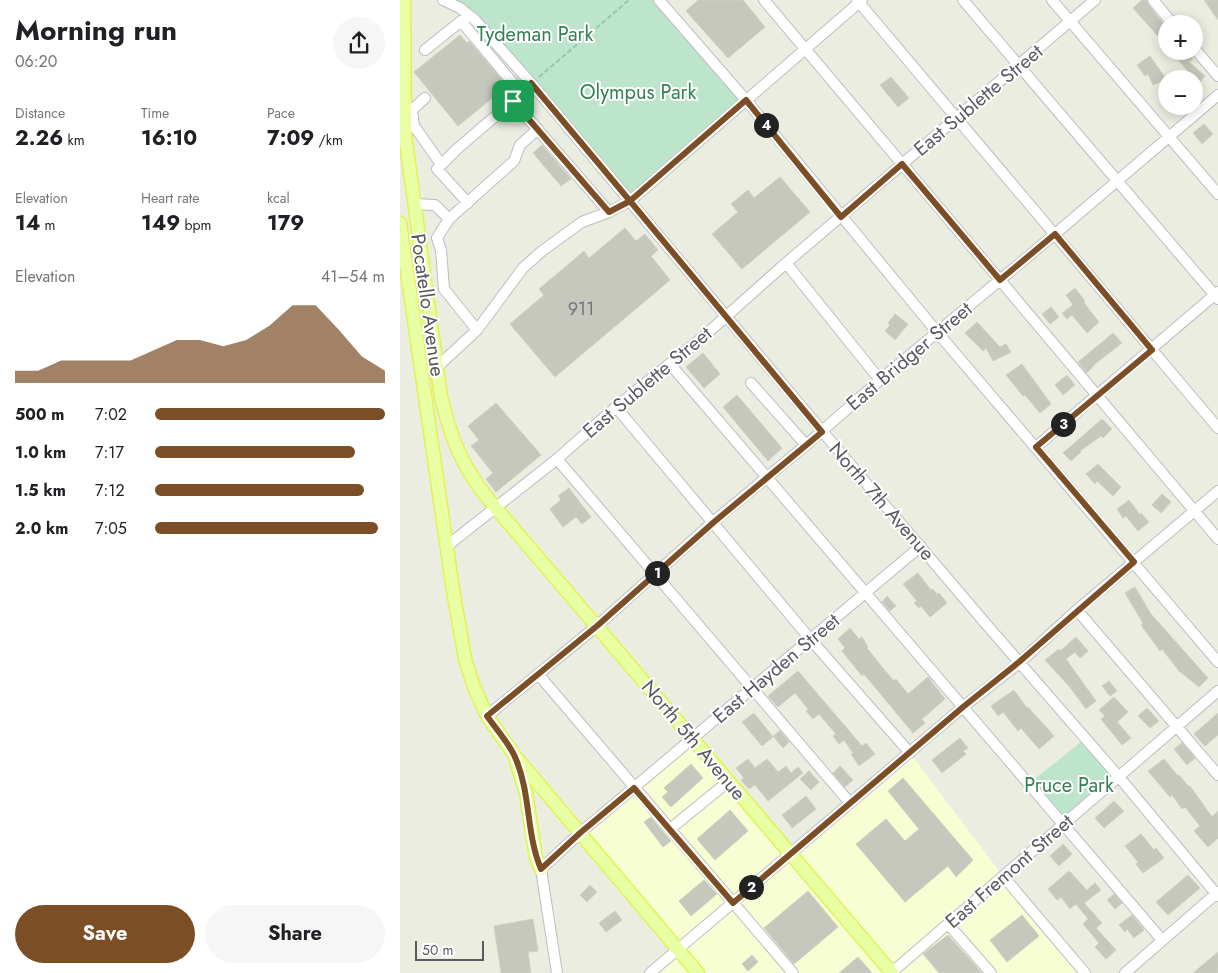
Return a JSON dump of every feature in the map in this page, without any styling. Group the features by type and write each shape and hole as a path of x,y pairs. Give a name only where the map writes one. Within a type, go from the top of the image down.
{"main road":[{"name":"Pocatello Avenue","path":"404,0 405,135 441,397 456,445 472,476 495,507"},
{"name":"Pocatello Avenue","path":"400,223 465,659 474,688 487,716 515,756"},
{"name":"North 5th Avenue","path":"495,507 891,973"},
{"path":"515,756 698,973"},
{"path":"515,756 526,793 536,858 541,869"}],"street":[{"name":"North 7th Avenue","path":"443,0 460,8 465,18 531,83 822,432 1119,777 1217,894"},
{"path":"658,0 746,100 937,332 1218,662"},
{"path":"764,0 1218,539"},
{"path":"964,0 1217,295 1036,447"},
{"path":"1052,0 1218,194"},
{"name":"East Sublette Street","path":"447,546 556,459 616,407 670,364 1095,0"},
{"path":"1153,0 1166,15"},
{"path":"437,367 477,330 523,268 542,251 582,222 609,212 630,201 859,1 1218,428"},
{"path":"425,50 465,18 522,94"},
{"path":"1203,58 1218,76"},
{"path":"468,203 437,170 441,164 522,94 531,83"},
{"name":"East Bridger Street","path":"487,716 597,626 714,522 822,432 880,380 1218,95"},
{"path":"425,98 412,110 414,126 441,164"},
{"path":"513,101 609,212"},
{"path":"477,330 444,289 437,238 449,219 514,161 520,145 538,129"},
{"path":"414,204 435,205 449,219"},
{"path":"786,263 864,363 880,380"},
{"path":"670,364 1162,940"},
{"path":"752,382 806,445"},
{"path":"616,407 811,640 910,753"},
{"path":"556,459 850,803"},
{"path":"650,973 963,707 1019,662 1218,491"},
{"name":"East Hayden Street","path":"541,869 580,833 921,546"},
{"path":"1078,610 1218,775"},
{"path":"538,674 793,973"},
{"name":"East Fremont Street","path":"891,973 1218,691"},
{"path":"670,829 729,781"},
{"path":"541,869 557,973"},
{"path":"1003,876 1085,973"},
{"path":"1124,973 1217,894"},
{"path":"948,924 991,973"}],"path":[{"path":"531,83 629,0"}],"shaded area":[{"path":"692,738 791,854 910,753 1003,876 1085,973 650,973 678,949 580,833"}],"green space":[{"name":"Olympus Park","path":"443,0 659,0 746,100 630,201 475,20"},
{"name":"Pruce Park","path":"1085,739 1119,777 1063,825 1028,784"}],"building":[{"path":"698,0 743,0 765,27 728,58 686,11"},
{"path":"1142,0 1146,0 1158,17 1158,36 1133,8"},
{"path":"1204,0 1218,0 1218,20"},
{"path":"460,35 467,43 469,41 507,86 458,126 414,72"},
{"path":"1150,56 1160,70 1158,70 1158,83 1153,85 1148,74 1145,76 1137,65"},
{"path":"1178,60 1192,60 1189,62 1198,70 1187,70"},
{"path":"891,77 909,98 898,107 880,85"},
{"path":"1204,124 1213,134 1202,144 1193,133"},
{"path":"542,145 571,179 561,186 533,153"},
{"path":"780,177 810,212 742,269 712,234 738,212 731,204 748,190 754,198"},
{"path":"625,228 636,241 645,234 658,250 651,256 670,280 555,377 510,324 544,295 539,289 584,251 589,258"},
{"path":"1075,288 1099,322 1087,333 1072,315 1067,319 1062,313 1073,305 1066,295"},
{"path":"1051,307 1059,317 1050,324 1042,314"},
{"path":"895,314 908,324 895,340 885,331"},
{"path":"977,322 1000,347 1006,344 1011,352 993,361 986,348 983,351 965,333"},
{"path":"1113,333 1122,343 1096,363 1087,373 1078,362"},
{"path":"703,353 720,374 704,388 686,367"},
{"path":"1022,364 1051,404 1040,413 1006,375"},
{"path":"1067,375 1075,385 1063,395 1055,385"},
{"path":"737,395 782,448 768,461 723,407"},
{"path":"496,403 541,455 496,492 486,479 493,473 471,446 479,440 468,426"},
{"path":"1102,419 1112,429 1103,438 1101,436 1080,451 1071,461 1063,453"},
{"path":"1098,464 1121,487 1113,496 1097,481 1095,484 1086,474"},
{"path":"569,488 591,517 582,524 576,517 563,527 550,509 561,500 558,496"},
{"path":"1162,494 1171,502 1161,513 1152,505"},
{"path":"1129,500 1140,515 1141,513 1149,522 1138,531 1126,516 1123,518 1117,509"},
{"path":"918,573 931,590 933,589 936,595 939,593 947,603 930,617 921,606 919,608 914,603 917,601 903,584"},
{"path":"1135,587 1151,614 1208,678 1199,687 1179,671 1162,649 1160,651 1141,625 1143,623 1125,593"},
{"path":"887,596 896,606 890,611 882,602"},
{"path":"850,628 859,639 862,637 867,648 882,667 894,681 896,679 908,694 928,677 945,699 922,719 925,723 913,733 864,674 862,676 842,651 845,648 838,639"},
{"path":"1076,637 1088,651 1080,658 1075,652 1066,659 1096,701 1086,709 1069,686 1045,660 1059,649 1060,651"},
{"path":"798,671 862,746 866,743 875,754 859,766 844,740 839,744 833,736 836,734 819,714 813,719 806,711 808,709 795,693 778,707 768,696"},
{"path":"1109,681 1117,691 1110,696 1102,686"},
{"path":"1014,690 1027,708 1054,736 1039,749 1021,728 1018,731 1003,712 998,716 991,706"},
{"path":"1114,697 1128,712 1117,722 1131,738 1122,745 1101,719 1105,716 1099,710"},
{"path":"1147,708 1159,721 1150,728 1138,716"},
{"path":"754,713 773,737 762,746 742,722"},
{"path":"1218,713 1218,735 1205,746 1194,734"},
{"path":"780,731 789,742 783,748 773,736"},
{"path":"960,738 968,748 963,751 966,754 942,773 932,760"},
{"path":"1182,743 1195,758 1187,765 1174,749"},
{"path":"748,759 755,768 767,759 778,772 786,766 791,773 798,767 803,773 768,801 755,785 749,789 741,780 744,778 736,768"},
{"path":"1164,759 1178,776 1190,786 1212,817 1218,811 1218,838 1208,847 1194,831 1200,826 1185,807 1182,809 1172,795 1170,797 1148,771"},
{"path":"691,764 703,778 671,807 662,797 668,792 664,788"},
{"path":"840,766 853,780 845,787 833,773"},
{"path":"809,771 819,782 811,790 800,779"},
{"path":"903,778 973,860 956,877 948,866 905,902 856,844 886,819 905,841 919,829 888,791"},
{"path":"806,796 816,809 792,828 782,815"},
{"path":"1114,801 1124,811 1104,828 1095,818"},
{"path":"730,810 748,831 715,860 697,839"},
{"path":"651,817 671,841 663,847 644,822"},
{"path":"1141,834 1154,850 1156,848 1164,858 1143,873 1136,864 1138,862 1125,846"},
{"path":"1063,844 1072,854 1059,866 1050,856"},
{"path":"1069,871 1087,890 1095,883 1101,890 1084,903 1102,923 1096,928 1116,950 1106,959 1095,947 1099,943 1083,924 1088,919 1076,904 1070,909 1061,897 1057,900 1048,889"},
{"path":"1188,875 1200,888 1168,915 1156,902"},
{"path":"704,880 717,894 691,916 679,901"},
{"path":"590,885 597,892 587,902 580,895"},
{"path":"808,891 838,927 794,964 764,928"},
{"path":"1114,894 1122,903 1115,909 1107,900"},
{"path":"615,911 622,920 606,932 599,923"},
{"path":"1022,915 1039,936 1007,962 990,940"},
{"path":"1132,915 1144,930 1134,938 1127,929 1125,932 1119,925"},
{"path":"533,919 538,951 528,952 531,973 501,973 494,926"},
{"path":"948,935 982,973 939,973 923,954"},
{"path":"1218,952 1218,973 1193,973"},
{"path":"752,955 758,962 748,971 742,964"},
{"path":"858,957 872,973 839,973"}],"route":[{"path":"513,101 531,83 630,201 746,100 841,217 902,164 1000,280 1055,234 1152,350 1036,447 1134,562 1019,662 963,707 733,903 634,788 580,833 541,869 536,858 526,793 515,756 487,716 597,626 714,522 822,432 630,201 609,212 513,101"}],"park label":[{"name":"Tydeman Park","path":"535,34"}]}
